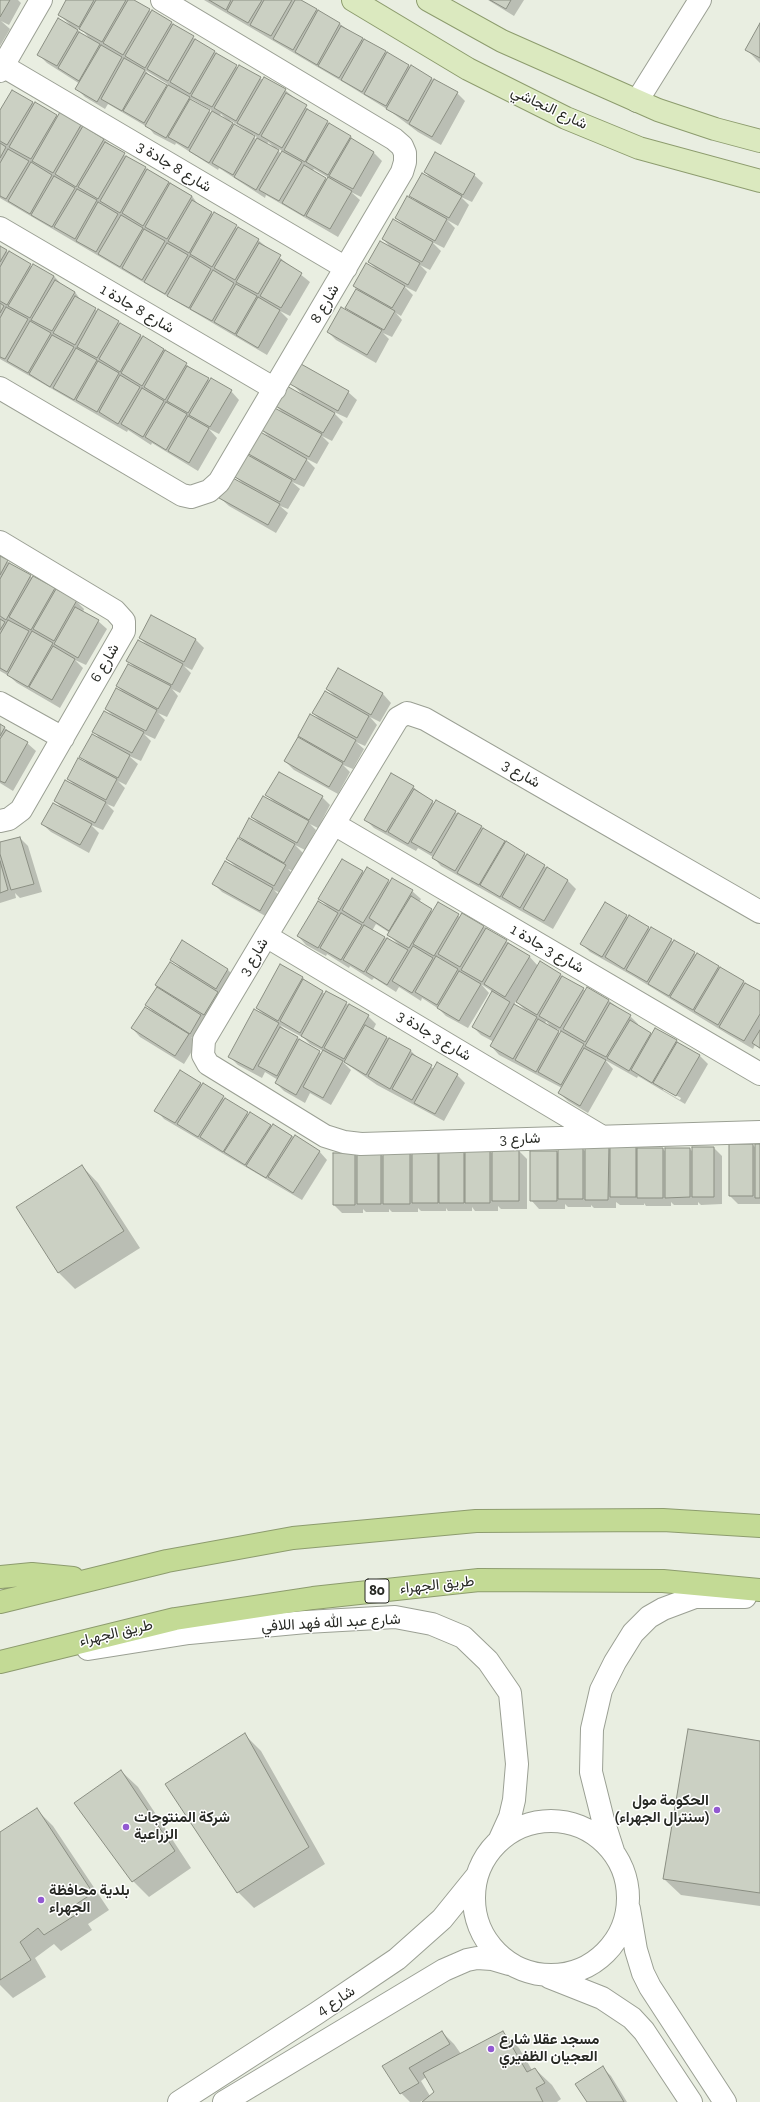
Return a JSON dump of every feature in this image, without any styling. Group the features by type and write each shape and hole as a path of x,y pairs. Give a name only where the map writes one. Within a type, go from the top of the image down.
{"highway":[{"path":"0,1602 167,1561 292,1538 476,1521 663,1520 760,1526"},
{"path":"0,1577 32,1574 90,1580"},
{"name":"طريق الجهراء","path":"0,1663 174,1619 313,1598 479,1580 663,1581 760,1590"}],"main road":[{"name":"شارع النجاشي","path":"353,0 468,69 566,118 639,148 760,181"},
{"path":"428,0 502,41 637,101 715,129 760,141"}],"street":[{"path":"2,68 41,0"},
{"name":"شارع 8","path":"0,388 182,495 191,497 210,491 219,482 275,389 402,172 405,162 402,146 394,139 162,0"},
{"path":"637,101 700,0"},
{"name":"شارع 8 جادة 3","path":"2,68 346,268"},
{"name":"شارع 8 جادة 1","path":"0,228 275,389"},
{"name":"شارع 6","path":"0,542 115,611 124,621 124,631 21,810 10,819 0,821"},
{"path":"0,702 63,738"},
{"name":"شارع 3","path":"760,912 426,719 407,713 398,718 266,936 204,1040 202,1055 208,1064 325,1136 344,1142 361,1144 760,1132"},
{"name":"شارع 3 جادة 1","path":"334,824 760,1074"},
{"name":"شارع 3 جادة 3","path":"266,936 601,1136"},
{"path":"725,2102 650,1987 643,1973 636,1950 629,1904 628,1885 622,1868 613,1852 601,1814 591,1772 592,1729 601,1690 627,1640 648,1617 663,1609 695,1597 760,1597"},
{"name":"شارع عبد الله فهد اللافي","path":"0,1663 189,1633 298,1623 395,1616 432,1624 463,1637 488,1660 510,1693 517,1764 514,1800 510,1817 500,1839"},
{"path":"517,1968 496,1952 480,1930 474,1904 476,1877 485,1857 500,1839 522,1826 547,1821 572,1823 595,1834 613,1852"},
{"name":"شارع 4","path":"179,2102 337,2000 397,1959 442,1919 476,1877"},
{"path":"546,1975 576,1971 592,1964 611,1948 623,1927 629,1904"},
{"name":"شارع 4","path":"224,2102 444,1970 467,1960 492,1959 517,1968 546,1975"},
{"path":"546,1975 602,1998 632,2018 644,2031 691,2102"}],"building":[{"path":"0,0 10,0 0,17"},
{"path":"66,0 94,0 79,27 58,15"},
{"path":"96,0 126,0 102,42 79,29"},
{"path":"128,0 134,0 150,9 123,55 103,43"},
{"path":"209,0 231,0 226,10"},
{"path":"233,0 262,0 248,23 227,11"},
{"path":"264,0 292,0 271,36 250,25"},
{"path":"295,0 301,0 317,9 293,50 273,39"},
{"path":"490,0 511,0 506,9"},
{"path":"152,10 172,22 145,68 125,56"},
{"path":"318,10 340,23 317,65 295,52"},
{"path":"58,18 78,30 57,66 37,55"},
{"path":"760,23 760,58 745,50"},
{"path":"173,24 194,36 168,81 147,69"},
{"path":"341,26 363,38 339,78 318,66"},
{"path":"79,32 100,44 79,81 58,68"},
{"path":"195,39 215,51 190,94 170,82"},
{"path":"364,39 386,51 362,92 341,80"},
{"path":"101,45 122,57 97,102 75,89"},
{"path":"387,52 409,65 386,106 364,94"},
{"path":"216,53 237,65 212,107 191,96"},
{"path":"124,58 145,70 122,111 101,99"},
{"path":"239,65 261,77 236,121 214,108"},
{"path":"411,65 432,78 408,121 386,109"},
{"path":"146,73 167,85 144,123 123,111"},
{"path":"264,77 286,89 259,135 237,123"},
{"path":"434,79 458,92 432,137 409,124"},
{"path":"168,85 190,97 166,138 145,126"},
{"path":"12,90 33,102 7,145 0,141 0,110"},
{"path":"286,93 307,105 282,148 261,136"},
{"path":"190,99 210,110 188,148 168,137"},
{"path":"35,102 57,115 31,159 9,147"},
{"path":"307,109 328,121 305,162 284,150"},
{"path":"212,111 233,123 209,163 189,151"},
{"path":"60,112 81,125 53,173 32,161"},
{"path":"329,123 351,136 328,175 306,162"},
{"path":"234,124 255,136 233,175 212,163"},
{"path":"83,126 104,139 76,187 55,174"},
{"path":"257,138 279,150 256,190 234,177"},
{"path":"351,138 374,152 353,189 329,176"},
{"path":"105,142 125,153 98,199 78,187"},
{"path":"0,143 6,147 0,158"},
{"path":"8,149 29,161 6,199 0,196 0,163"},
{"path":"282,151 302,162 279,201 259,190"},
{"path":"435,152 475,174 463,195 424,172"},
{"path":"126,156 146,167 120,213 100,201"},
{"path":"31,162 52,175 30,214 8,201"},
{"path":"304,165 326,178 304,216 282,203"},
{"path":"147,169 169,182 143,226 122,213"},
{"path":"422,173 462,196 449,218 409,196"},
{"path":"54,176 75,188 52,227 31,215"},
{"path":"328,177 352,191 330,229 306,216"},
{"path":"170,183 192,196 167,239 145,227"},
{"path":"77,189 97,200 75,239 54,227"},
{"path":"407,196 447,219 435,241 395,218"},
{"path":"192,200 212,212 189,253 168,241"},
{"path":"98,202 118,214 96,252 76,241"},
{"path":"214,212 237,225 212,267 190,254"},
{"path":"121,215 143,228 120,267 98,254"},
{"path":"393,219 433,242 422,262 382,239"},
{"path":"238,227 259,239 235,280 214,268"},
{"path":"144,229 165,241 142,280 122,268"},
{"path":"380,241 420,263 408,285 368,262"},
{"path":"167,243 188,255 165,294 144,282"},
{"path":"259,243 281,255 258,294 236,282"},
{"path":"0,246 7,250 0,262"},
{"path":"9,251 31,264 7,305 0,301 0,267"},
{"path":"190,256 211,269 189,308 167,296"},
{"path":"281,260 302,273 281,308 260,296"},
{"path":"366,263 405,286 392,308 353,286"},
{"path":"33,264 54,276 30,318 8,306"},
{"path":"213,270 234,283 212,321 190,309"},
{"path":"55,280 75,292 52,331 31,320"},
{"path":"236,284 257,296 235,334 214,322"},
{"path":"356,289 395,311 384,330 345,308"},
{"path":"75,296 96,308 75,345 53,333"},
{"path":"258,297 280,310 258,348 236,335"},
{"path":"0,303 4,306 0,313"},
{"path":"6,307 28,319 5,359 0,357 0,318"},
{"path":"341,307 382,330 367,355 327,332"},
{"path":"98,309 119,321 97,358 77,347"},
{"path":"30,321 51,333 28,373 7,361"},
{"path":"120,323 141,335 120,372 99,359"},
{"path":"52,335 74,347 50,387 29,374"},
{"path":"143,336 164,349 142,386 121,373"},
{"path":"76,348 97,360 74,400 53,388"},
{"path":"165,350 187,363 165,400 144,387"},
{"path":"98,361 119,373 97,412 76,400"},
{"path":"301,364 349,391 338,411 290,384"},
{"path":"187,366 209,378 188,413 167,401"},
{"path":"120,375 140,387 118,424 99,412"},
{"path":"211,378 232,390 210,427 189,415"},
{"path":"285,385 335,413 323,433 274,405"},
{"path":"142,388 164,401 143,437 121,424"},
{"path":"166,402 187,414 166,450 145,437"},
{"path":"271,406 322,434 309,457 258,428"},
{"path":"188,416 209,428 189,463 168,451"},
{"path":"257,430 307,459 295,480 245,452"},
{"path":"246,454 292,480 280,502 233,476"},
{"path":"231,477 280,504 268,525 219,498"},
{"path":"0,556 8,560 0,575"},
{"path":"9,563 31,575 6,620 0,616 0,579"},
{"path":"33,576 55,588 31,630 9,617"},
{"path":"56,589 77,600 54,641 33,629"},
{"path":"75,607 99,620 78,658 54,644"},
{"path":"151,615 196,639 184,662 139,638"},
{"path":"0,619 5,622 0,630"},
{"path":"8,620 29,631 7,672 0,668 0,634"},
{"path":"32,631 53,643 28,687 7,675"},
{"path":"138,640 183,664 172,685 126,661"},
{"path":"53,646 75,659 52,700 29,687"},
{"path":"128,664 171,686 158,709 116,686"},
{"path":"338,668 383,693 371,715 326,689"},
{"path":"116,688 157,710 146,731 105,709"},
{"path":"325,691 369,716 357,738 312,713"},
{"path":"104,711 144,732 132,753 92,732"},
{"path":"310,714 356,740 344,762 298,736"},
{"path":"0,724 5,727 0,736"},
{"path":"6,730 28,742 5,783 0,781 0,739"},
{"path":"92,734 130,755 118,778 79,757"},
{"path":"298,737 343,763 329,787 284,761"},
{"path":"78,758 117,779 106,800 67,779"},
{"path":"279,772 323,796 309,820 265,795"},
{"path":"391,773 414,786 386,832 364,820"},
{"path":"65,780 106,802 95,823 54,801"},
{"path":"414,789 433,801 408,844 388,832"},
{"path":"263,796 309,821 297,843 251,817"},
{"path":"436,800 456,811 431,853 411,842"},
{"path":"53,803 92,824 80,845 41,824"},
{"path":"458,813 482,826 455,871 432,858"},
{"path":"249,818 295,844 284,863 239,837"},
{"path":"483,828 505,841 479,885 457,873"},
{"path":"20,837 34,884 11,890 0,854 0,842"},
{"path":"238,838 286,865 274,886 226,859"},
{"path":"506,841 525,853 500,897 480,885"},
{"path":"527,854 545,865 520,908 502,897"},
{"path":"342,859 363,871 339,911 318,899"},
{"path":"0,861 8,890 0,893"},
{"path":"225,861 273,888 260,911 212,884"},
{"path":"367,867 389,880 363,923 342,910"},
{"path":"547,867 568,880 544,921 523,909"},
{"path":"392,878 413,890 389,931 369,918"},
{"path":"411,896 432,909 409,948 387,935"},
{"path":"318,901 338,913 318,948 297,936"},
{"path":"438,902 459,914 434,956 413,944"},
{"path":"605,902 627,915 602,957 580,944"},
{"path":"341,913 362,925 341,960 320,948"},
{"path":"462,913 484,926 460,967 438,954"},
{"path":"629,915 649,927 624,969 605,957"},
{"path":"364,925 385,937 364,972 343,960"},
{"path":"651,927 672,939 647,982 626,970"},
{"path":"486,928 507,940 482,982 461,970"},
{"path":"387,938 408,950 387,985 366,972"},
{"path":"182,940 228,969 216,989 170,960"},
{"path":"674,940 695,952 669,996 648,984"},
{"path":"508,943 530,956 505,997 484,984"},
{"path":"413,946 433,958 412,993 392,981"},
{"path":"697,953 719,966 693,1010 670,997"},
{"path":"436,956 458,969 437,1005 415,992"},
{"path":"540,961 561,974 537,1015 516,1002"},
{"path":"170,962 218,992 204,1015 155,985"},
{"path":"280,964 303,977 278,1021 256,1008"},
{"path":"720,967 744,981 718,1025 694,1011"},
{"path":"459,971 481,984 459,1021 437,1008"},
{"path":"562,976 584,988 560,1028 539,1016"},
{"path":"303,979 323,991 300,1033 280,1021"},
{"path":"745,983 760,991 760,1014 744,1041 719,1027"},
{"path":"157,987 201,1015 190,1034 145,1005"},
{"path":"587,987 609,1000 585,1042 563,1029"},
{"path":"326,991 347,1002 322,1048 301,1036"},
{"path":"492,991 510,1002 490,1037 472,1027"},
{"path":"610,1003 631,1015 606,1057 585,1046"},
{"path":"349,1004 369,1015 344,1059 324,1048"},
{"path":"514,1004 537,1017 513,1059 490,1046"},
{"path":"145,1007 189,1034 175,1056 131,1028"},
{"path":"254,1009 279,1023 253,1070 228,1057"},
{"path":"538,1019 559,1031 536,1072 515,1060"},
{"path":"630,1020 651,1033 629,1071 607,1058"},
{"path":"365,1025 387,1037 366,1075 344,1062"},
{"path":"280,1027 298,1037 277,1076 258,1066"},
{"path":"655,1028 677,1040 652,1083 631,1070"},
{"path":"760,1030 760,1048 752,1043"},
{"path":"561,1031 584,1044 561,1085 538,1072"},
{"path":"389,1038 411,1050 390,1089 368,1076"},
{"path":"299,1039 320,1051 296,1095 275,1083"},
{"path":"677,1042 700,1055 676,1096 653,1083"},
{"path":"584,1048 606,1060 580,1106 558,1093"},
{"path":"323,1050 343,1061 323,1098 303,1087"},
{"path":"412,1054 432,1065 412,1100 392,1089"},
{"path":"437,1062 458,1074 435,1114 414,1103"},
{"path":"180,1070 201,1083 175,1123 154,1111"},
{"path":"203,1083 224,1096 198,1137 177,1124"},
{"path":"225,1098 248,1112 223,1152 200,1137"},
{"path":"250,1112 271,1125 245,1165 224,1152"},
{"path":"273,1124 292,1136 266,1178 246,1166"},
{"path":"295,1135 320,1151 293,1193 268,1177"},
{"path":"729,1144 753,1144 753,1196 729,1196"},
{"path":"755,1144 760,1144 760,1198 755,1198"},
{"path":"585,1146 609,1146 608,1200 585,1200"},
{"path":"610,1146 636,1146 636,1197 610,1197"},
{"path":"692,1147 714,1147 714,1197 692,1197"},
{"path":"558,1148 583,1148 583,1199 558,1199"},
{"path":"637,1148 663,1148 663,1198 637,1198"},
{"path":"665,1148 690,1148 690,1197 665,1198"},
{"path":"465,1150 490,1150 490,1203 465,1203"},
{"path":"492,1150 519,1150 519,1201 492,1201"},
{"path":"439,1151 464,1151 464,1203 439,1203"},
{"path":"530,1151 557,1151 557,1201 530,1201"},
{"path":"383,1152 410,1152 410,1204 383,1204"},
{"path":"412,1152 438,1152 438,1203 412,1203"},
{"path":"333,1153 355,1153 355,1205 333,1205"},
{"path":"357,1153 381,1153 381,1204 357,1204"},
{"path":"82,1165 124,1231 58,1273 16,1207"},
{"name":"الحكومة مول (سنترال الجهراء)","path":"688,1729 760,1741 760,1893 663,1879"},
{"path":"245,1733 309,1847 237,1893 165,1784"},
{"name":"شركة المنتوجات الزراعية","path":"121,1770 175,1851 132,1882 74,1803"},
{"name":"بلدية محافظة الجهراء","path":"37,1808 93,1893 72,1907 77,1914 44,1935 38,1928 20,1942 31,1960 0,1980 0,1832"},
{"path":"442,2031 450,2044 409,2068 419,2083 400,2094 382,2066"},
{"name":"مسجد عقلا شارع العجيان الظفيري","path":"503,2031 527,2072 535,2068 545,2083 536,2088 543,2102 422,2102 434,2092 423,2073"},
{"path":"603,2066 624,2102 587,2102 575,2084"}],"place":[{"name":"الحكومة مول (سنترال الجهراء)","path":"717,1810"},
{"name":"شركة المنتوجات الزراعية","path":"126,1827"},
{"name":"بلدية محافظة الجهراء","path":"41,1900"},
{"name":"مسجد عقلا شارع العجيان الظفيري","path":"491,2049"}]}
